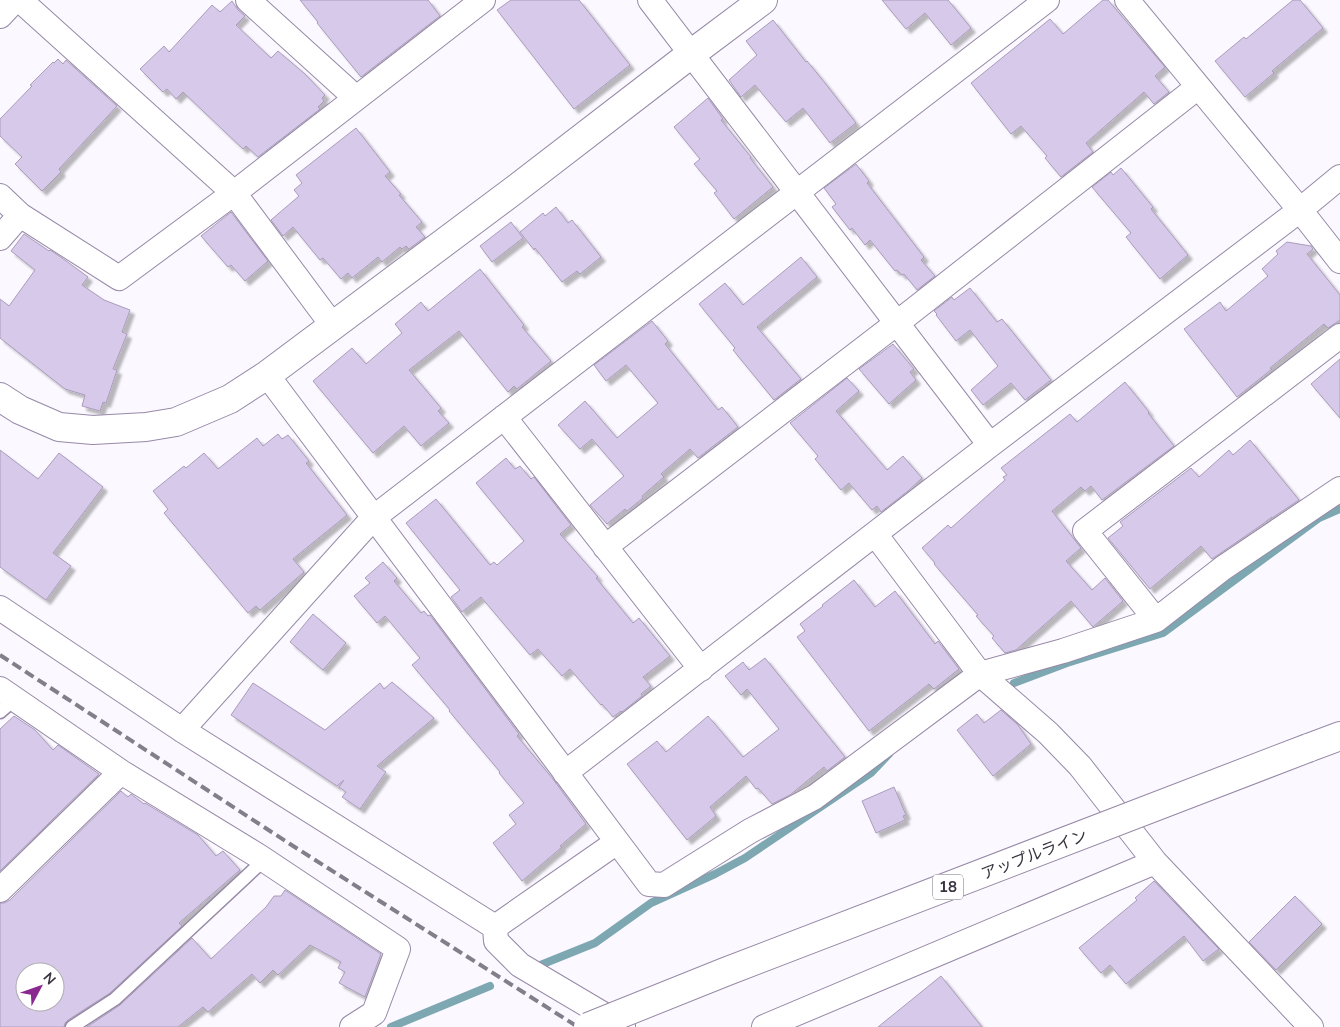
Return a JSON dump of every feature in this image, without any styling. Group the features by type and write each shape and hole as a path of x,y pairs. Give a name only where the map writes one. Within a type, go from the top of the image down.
{"main road":[{"path":"0,397 20,410 59,426 93,430 146,427 176,422 230,398 267,376 763,0"},
{"name":"アップルライン","path":"588,1027 1340,736"}],"street":[{"path":"0,16 15,0"},
{"path":"20,0 234,193 333,326"},
{"path":"248,0 356,98"},
{"path":"0,196 20,215 119,278 234,193 483,0"},
{"path":"650,0 990,445"},
{"path":"182,730 373,518 1047,0"},
{"path":"1127,0 1340,261"},
{"path":"605,547 1198,87"},
{"path":"565,773 990,445 1300,210 1340,177"},
{"path":"0,238 20,215"},
{"path":"1156,620 1085,531 1340,336"},
{"path":"267,376 649,884 664,885 750,830 815,797 980,674 1063,651 1156,620 1224,568 1340,489"},
{"path":"504,418 701,669"},
{"path":"875,534 980,674 1048,733 1073,760 1155,862 1311,1027"},
{"path":"0,608 182,730 495,927"},
{"path":"5,700 264,860 398,949 374,1013 352,1027"},
{"path":"0,890 121,772"},
{"path":"495,927 617,842"},
{"path":"764,1027 1155,862"},
{"path":"495,927 496,941 520,965 624,1027"}],"lane":[{"path":"72,1027 115,999 264,860"}],"building":[{"path":"300,0 428,0 440,16 361,77"},
{"path":"511,0 579,0 630,65 574,109 497,10"},
{"path":"882,0 948,0 971,28 951,45 925,13 906,29"},
{"path":"1103,0 1108,0 1165,67 1155,76 1169,92 1154,104 1144,92 1086,143 1093,152 1061,177 1045,158 1047,156 1021,126 1011,134 971,83 1050,19 1063,34"},
{"path":"1293,0 1300,0 1323,28 1272,71 1274,73 1245,97 1215,61 1244,37 1246,39"},
{"path":"232,1 245,16 236,25 271,58 278,51 305,74 325,95 322,98 324,101 318,107 320,109 258,157 246,146 243,149 183,92 176,99 167,89 163,92 140,69 164,46 169,52 212,5 220,12"},
{"path":"773,20 856,123 830,143 803,108 786,122 755,85 741,97 729,80 757,55 746,41"},
{"path":"58,59 63,64 66,60 117,106 59,169 61,172 42,191 15,164 22,157 0,136 0,119 32,86 30,85"},
{"path":"708,98 723,119 721,120 773,187 734,219 714,193 717,191 694,164 700,159 674,127"},
{"path":"356,128 390,172 385,176 422,222 416,227 425,237 409,249 406,246 402,249 400,247 382,262 378,257 352,278 348,273 341,279 323,258 320,260 293,227 283,236 271,220 299,196 294,190 302,183 296,175"},
{"path":"856,164 869,181 867,183 924,257 921,260 935,276 917,290 904,274 902,275 897,270 895,271 870,240 865,245 832,207 836,204 824,188"},
{"path":"1121,168 1153,207 1151,209 1188,255 1160,279 1126,237 1131,233 1092,187 1111,172 1113,175"},
{"path":"556,207 568,223 572,220 601,257 580,274 577,271 562,282 520,232 543,213 545,216"},
{"path":"231,212 268,261 245,281 231,265 228,267 201,236"},
{"path":"511,222 523,238 492,262 480,246"},
{"path":"24,234 88,277 82,285 104,300 130,310 122,332 127,334 113,369 117,370 106,403 103,402 100,411 82,406 85,395 65,389 0,338 0,299 9,306 35,270 11,251"},
{"path":"1287,242 1311,246 1313,249 1307,254 1340,295 1340,320 1328,328 1324,324 1237,397 1184,329 1220,302 1226,311 1268,276 1262,269 1278,254 1276,251"},
{"path":"801,257 817,277 757,327 801,379 774,400 733,350 735,348 699,304 725,283 743,305"},
{"path":"480,269 524,325 522,327 551,361 517,389 514,386 508,392 459,331 409,370 441,408 438,411 449,423 421,446 404,426 373,453 313,381 352,348 366,364 402,333 395,324 421,302 428,311"},
{"path":"970,288 997,322 1002,319 1051,380 1025,400 1011,383 983,405 971,390 998,366 970,330 956,341 934,311 952,297 954,300"},
{"path":"652,321 668,341 665,344 718,410 722,407 738,427 698,458 690,449 661,474 664,477 642,496 643,498 627,511 625,509 607,524 590,505 624,476 592,439 580,449 558,425 585,401 617,438 658,403 626,365 606,381 594,365"},
{"path":"893,344 914,369 910,372 916,380 889,404 859,369"},
{"path":"1340,359 1340,418 1311,384"},
{"path":"847,378 859,391 836,411 887,470 903,456 922,478 881,512 877,506 872,510 849,483 841,490 815,459 818,456 790,423"},
{"path":"1125,382 1174,446 1102,500 1091,486 1085,491 1081,487 1052,511 1081,548 1066,561 1092,590 1105,578 1123,601 1093,627 1071,601 1016,650 1005,653 992,638 994,636 976,616 978,615 922,548 948,525 951,528 1005,480 1003,477 1007,475 1001,468 1070,414 1077,422"},
{"path":"278,434 282,439 288,435 309,461 306,463 347,515 293,559 304,572 260,610 256,606 248,613 164,513 168,509 153,491 184,466 186,468 204,453 218,469 257,438 263,446"},
{"path":"1250,440 1299,500 1212,559 1201,546 1150,589 1108,538 1123,526 1120,522 1191,468 1199,477 1229,450 1233,455"},
{"path":"0,450 38,479 59,453 103,487 53,553 71,566 46,600 0,567"},
{"path":"506,458 515,469 520,466 531,479 534,477 571,525 560,534 598,577 596,578 633,623 639,618 670,656 643,677 651,686 641,694 642,696 613,717 570,669 562,676 538,649 530,655 481,597 462,612 451,597 460,590 406,523 436,499 490,565 494,562 497,565 524,541 476,483"},
{"path":"383,562 397,578 394,581 421,613 424,611 428,616 430,615 519,734 517,736 553,779 586,824 522,881 493,843 516,824 509,815 524,803 412,665 420,658 385,616 377,623 354,596 370,583 365,578"},
{"path":"854,580 875,607 895,591 935,644 938,641 959,669 934,689 929,684 869,731 797,637 805,631 800,624"},
{"path":"313,614 346,643 323,670 290,642"},
{"path":"765,658 845,757 827,771 824,767 790,795 772,804 758,788 756,789 746,776 710,807 716,816 687,840 627,764 657,741 666,752 708,716 743,757 779,729 747,689 741,695 725,676 743,662 749,670"},
{"path":"392,682 434,718 377,766 386,772 360,809 342,797 346,792 339,787 344,780 337,786 231,715 253,683 325,730 380,683 384,689"},
{"path":"1001,710 1018,725 1031,744 993,776 957,730 977,714 984,723"},
{"path":"14,716 35,730 53,750 58,745 99,774 0,871 0,729"},
{"path":"894,787 906,815 903,816 905,820 876,833 862,801"},
{"path":"121,791 128,797 131,794 144,804 198,835 216,856 223,851 240,870 179,923 182,926 110,993 68,1020 64,1027 0,1027 0,903 10,900"},
{"path":"1154,881 1219,949 1203,961 1184,936 1126,984 1110,965 1101,973 1079,948 1137,900 1135,898"},
{"path":"285,890 381,954 365,997 339,983 345,972 338,968 341,962 310,945 278,975 273,970 260,983 252,974 208,1012 203,1007 178,1027 87,1027 120,1005 192,938 211,959 266,907 274,896 281,896"},
{"path":"1295,896 1322,924 1276,970 1249,942"},
{"path":"941,976 982,1027 878,1027"}],"waterway":[{"path":"1014,683 1067,663 1163,633 1319,518 1340,509"},
{"path":"533,968 595,943 651,903 745,858 871,773 889,754"},
{"path":"391,1027 490,986"}],"railway":[{"path":"0,655 290,844 578,1027"}]}
